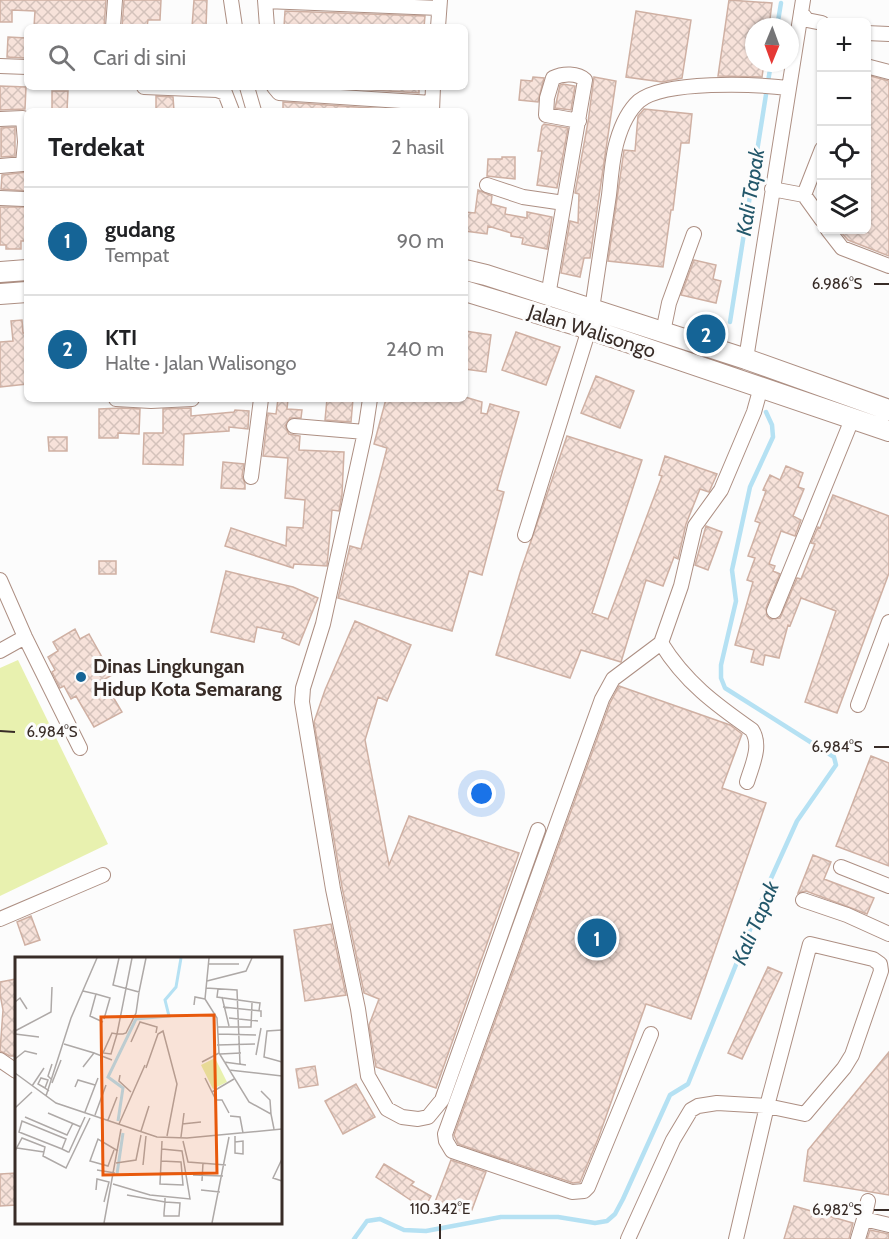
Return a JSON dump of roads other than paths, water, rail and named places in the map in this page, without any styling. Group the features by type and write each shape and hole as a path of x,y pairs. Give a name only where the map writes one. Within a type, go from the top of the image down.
{"highway":[{"path":"0,272 24,270"},
{"name":"Jalan Walisongo","path":"468,271 746,359 889,410"},
{"path":"0,294 24,292"},
{"name":"Jalan Walisongo","path":"468,292 589,329 889,430"}],"street":[{"path":"113,24 115,0"},
{"path":"231,0 235,24"},
{"path":"267,24 265,1 439,4 438,24"},
{"path":"802,6 807,20 817,22"},
{"path":"746,359 802,6"},
{"path":"871,33 889,34"},
{"path":"0,66 24,67"},
{"path":"871,67 889,72"},
{"path":"592,309 616,142 628,114 649,95 667,90 711,86 788,88"},
{"path":"217,90 225,93 231,108"},
{"path":"248,90 253,108"},
{"path":"276,90 279,93 432,107 433,90"},
{"path":"0,119 23,118 24,130"},
{"path":"548,296 579,121"},
{"path":"0,166 23,164 24,153"},
{"path":"804,195 817,162"},
{"path":"488,185 523,197 564,202"},
{"path":"772,189 804,195 817,213"},
{"path":"0,198 24,199"},
{"path":"663,332 669,303 694,234"},
{"path":"831,234 842,248 889,266"},
{"path":"525,535 589,329"},
{"path":"651,1034 588,1187 584,1191 572,1192 452,1152 448,1147 445,1134 602,699 614,679 661,643 681,586 695,526 721,490 754,412 761,387"},
{"path":"251,477 261,402"},
{"path":"370,402 323,624 303,688 302,702 333,889 358,1009 368,1076 387,1109 402,1117 418,1119 428,1117 442,1100 538,830"},
{"path":"774,611 853,417"},
{"path":"294,426 365,432"},
{"path":"0,580 25,637 80,748"},
{"path":"858,705 889,622"},
{"path":"0,651 25,637"},
{"path":"661,643 674,664 690,683 752,730 757,746 747,782"},
{"path":"841,867 889,886"},
{"path":"0,919 103,874"},
{"path":"804,900 847,915 889,934"},
{"path":"628,1239 673,1140 691,1110 698,1106 717,1103 767,1106 805,1114 844,1068 852,1055 881,971 880,964 873,958 810,944 767,1106 736,1239"},
{"path":"0,1060 15,1070"},
{"path":"858,1239 868,1201"},
{"path":"864,1219 889,1225"}],"waterway":[{"name":"Kali Tapak","path":"778,18 781,3"},
{"name":"Kali Tapak","path":"730,322 770,72"},
{"name":"Kali Tapak","path":"354,1239 367,1221 380,1219 404,1230 426,1231 501,1217 558,1217 595,1223 607,1221 615,1214 623,1199 670,1095 688,1084 768,885 797,821 836,765 834,757 725,688 721,678 721,665 736,601 732,570 750,487 773,437 772,425 766,412"}],"place":[{"name":"KTI","path":"706,334"},
{"name":"Dinas Lingkungan Hidup Kota Semarang","path":"81,677"},
{"name":"gudang","path":"597,938"}]}
